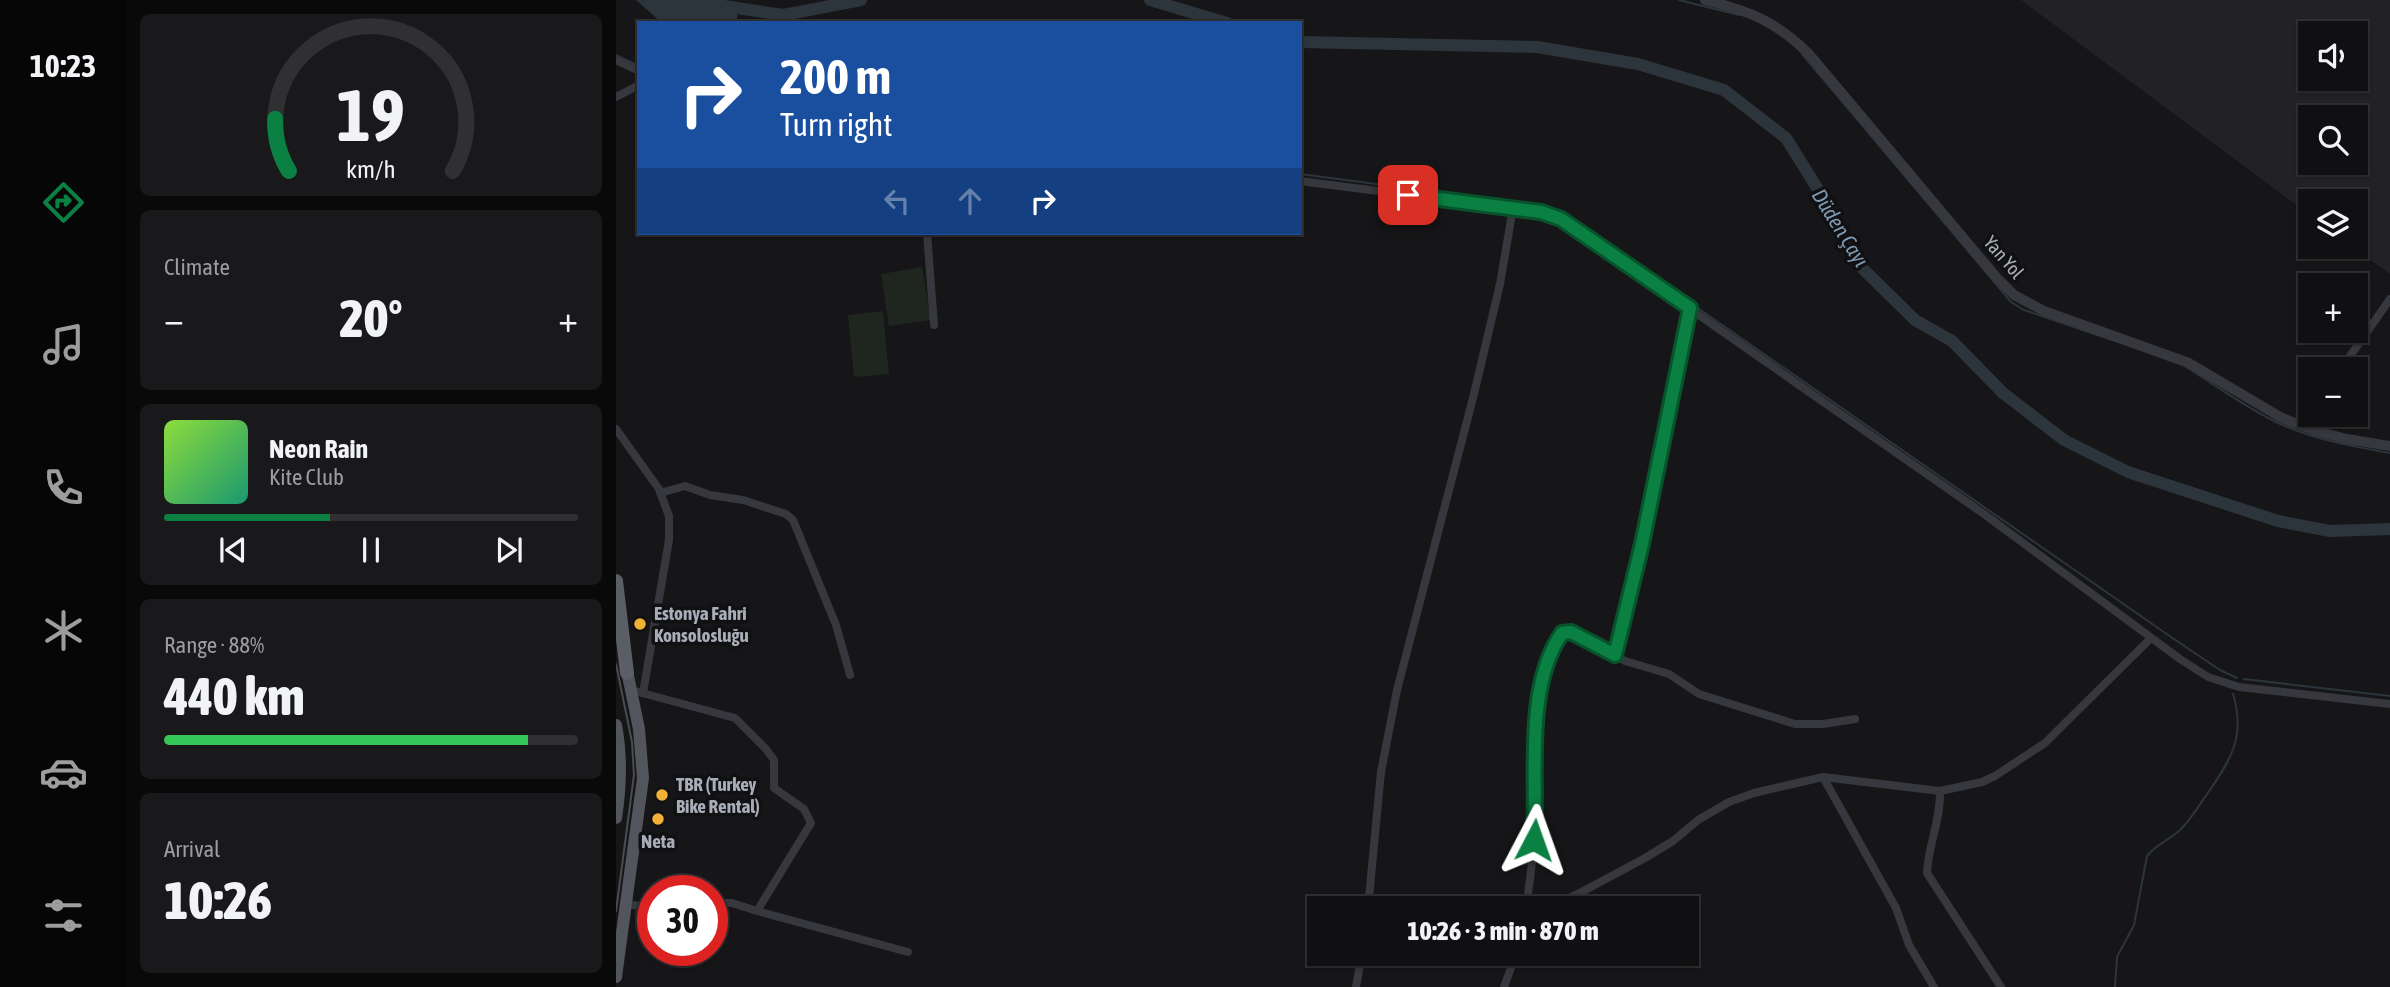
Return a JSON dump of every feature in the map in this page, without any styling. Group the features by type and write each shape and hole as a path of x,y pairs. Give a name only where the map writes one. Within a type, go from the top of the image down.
{"highway":[{"path":"616,582 628,673"}],"main road":[{"path":"616,623 628,673 637,692 643,753 643,778 616,977"},
{"path":"616,724 621,748 616,818"}],"street":[{"name":"Yan Yol","path":"1704,0 1763,18 1792,37 1810,54 2014,295 2044,311 2189,363 2298,425"},
{"path":"616,60 637,70"},
{"path":"616,97 637,86"},
{"path":"1302,181 1541,212 1561,219 1984,514 2208,677 2227,684 2390,704"},
{"path":"1369,896 1381,772 1397,690 1477,382 1500,284 1513,208"},
{"path":"927,235 934,324"},
{"path":"2349,357 2390,299"},
{"path":"1615,655 1642,544 1690,308"},
{"name":"Yan Yol","path":"2305,427 2347,439 2390,446"},
{"path":"616,429 660,493 668,516 669,541 637,692 735,718 774,760 774,788 804,808 811,823 757,911"},
{"path":"660,493 685,486 710,495 743,500 786,514 793,520 836,625 850,675"},
{"path":"1528,896 1537,804 1538,712 1542,680 1555,643 1562,633 1571,632 1625,661 1669,674 1699,694 1795,724 1822,724 1855,719"},
{"path":"1574,896 1673,841 1698,820 1729,802 1781,786 1823,777 1940,791 1983,782 2035,751 2151,638"},
{"path":"1823,777 1896,908 1909,945 1934,987"},
{"path":"1940,791 1940,810 1927,873 2001,987"},
{"path":"728,903 908,952"},
{"path":"626,904 637,906"},
{"path":"1356,987 1360,966"},
{"path":"1504,987 1512,966"}],"shaded area":[{"path":"636,0 722,0 738,11 736,21 660,21"},
{"path":"2021,0 2390,0 2390,274 2368,258 2368,189 2298,189 2298,206"},
{"path":"922,267 931,320 889,326 881,274"},
{"path":"883,311 889,374 854,377 848,315"}],"waterway":[{"name":"Düden Çayı","path":"718,5 783,15 861,0"},
{"name":"Düden Çayı","path":"1150,0 1220,21"},
{"path":"1679,0 1739,15"},
{"name":"Düden Çayı","path":"1302,42 1537,47 1638,64 1724,90 1786,138 1829,207 1858,264 1915,320 1952,341 2003,393 2064,440 2128,472 2278,521 2330,531 2390,529"},
{"path":"1802,54 2011,302 2024,310 2115,341"},
{"path":"616,55 637,65"},
{"path":"1302,174 1543,206 1561,213 2171,637 2220,670 2237,678"},
{"path":"2186,367 2252,409 2302,433 2390,453"},
{"path":"2244,679 2390,696"},
{"path":"2115,987 2117,957 2134,925 2147,856 2188,821 2223,770 2234,747 2238,723 2233,694"}],"tram line":[{"path":"616,664 632,742 634,775 616,911"}],"place":[{"name":"Estonya Fahri Konsolosluğu","path":"640,624"},
{"name":"TBR (Turkey Bike Rental)","path":"662,795"},
{"name":"Neta","path":"658,819"}],"route":[{"path":"1408,195 1541,212 1561,219 1690,308 1642,544 1615,655 1571,632 1562,633 1555,643 1542,680 1538,712 1534,840"}]}
